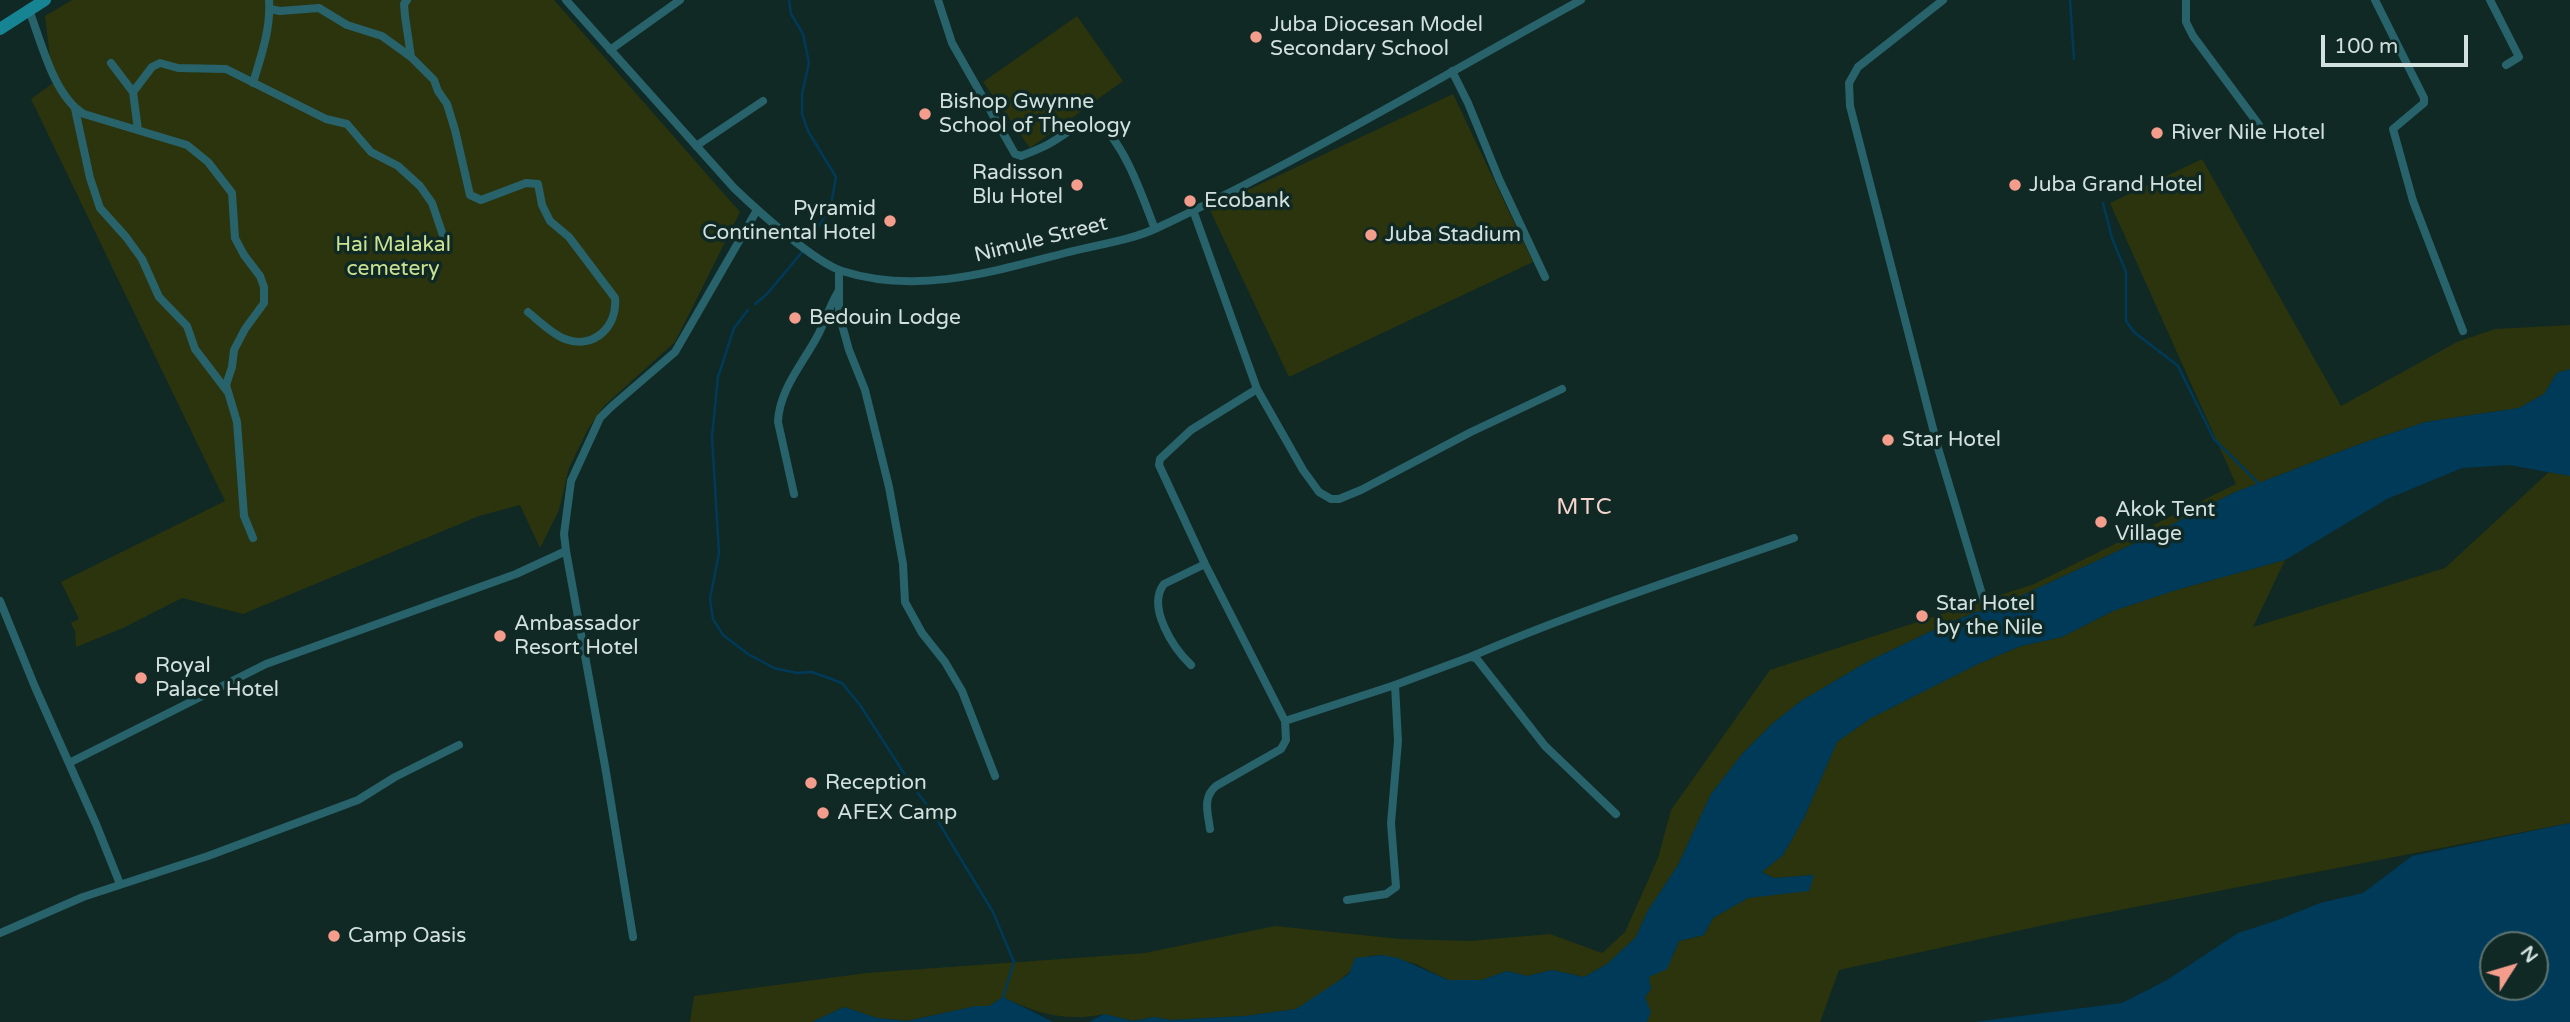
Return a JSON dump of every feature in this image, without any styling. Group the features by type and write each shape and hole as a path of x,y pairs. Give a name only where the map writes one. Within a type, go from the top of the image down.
{"street":[{"path":"1,27 45,0"},
{"path":"407,0 404,4 411,57"},
{"name":"Nimule Street","path":"566,0 757,210 805,248 839,270 882,281 913,282 961,278 1000,270 1155,229 1193,211 1581,0"},
{"path":"610,50 680,0"},
{"path":"938,0 953,43 1015,154 1021,156 1049,144 1073,128 1094,121 1099,123 1121,153 1155,229"},
{"path":"1943,0 1858,67 1849,83 1848,93 1938,448 1984,601"},
{"path":"2186,0 2186,22 2193,36 2259,125"},
{"path":"2375,0 2424,98 2424,103 2393,129 2413,201 2463,331"},
{"path":"2490,0 2519,57 2506,65"},
{"path":"253,83 264,45 269,5 280,11 320,4 347,24 383,36 411,57 434,80 447,104 470,195 481,200 526,183 538,184 542,205 550,221 569,237 615,298 616,308 606,331 584,341 561,338 528,312"},
{"path":"29,10 51,68 75,109 187,145 208,162 232,193 235,238 262,281 264,303 234,350 227,391"},
{"path":"111,63 133,92 138,130"},
{"path":"133,92 152,68 160,63 178,68 226,69 326,120 348,124 371,152 406,172 432,203 446,244"},
{"path":"1452,71 1545,277"},
{"path":"696,146 763,101"},
{"path":"75,109 90,178 100,208 142,258 159,297 187,326 195,349 227,391 237,422 244,516 253,538"},
{"path":"634,937 566,551 564,534 571,481 600,418 675,352 757,210"},
{"path":"1193,211 1257,389 1303,470 1319,492 1339,499 1471,432 1562,390"},
{"path":"839,270 839,314 849,350 865,390 889,487 903,564 905,602 922,633 945,662 962,691 995,776"},
{"path":"794,494 778,412 791,381 818,336 839,290"},
{"path":"1210,829 1206,801 1208,794 1216,786 1281,749 1286,740 1285,721 1205,564 1163,474 1160,459 1191,430 1257,389"},
{"path":"1285,721 1395,685 1622,598 1794,538"},
{"path":"69,762 266,664 516,575 566,551"},
{"path":"1191,665 1179,653 1168,635 1158,598 1164,584 1205,564"},
{"path":"0,601 120,884"},
{"path":"0,630 11,626"},
{"path":"1470,657 1480,662 1545,746 1616,814"},
{"path":"1347,900 1386,894 1396,887 1391,823 1398,741 1395,685"},
{"path":"0,933 120,884 208,856 358,800 395,777 458,745"}],"green space":[{"name":"Hai Malakal cemetery","path":"72,0 554,0 740,212 675,342 604,406 588,429 569,468 559,510 540,548 520,505 479,516 243,614 182,598 123,628 76,647 75,631 71,623 79,619 61,582 225,501 31,99 53,83 45,16"},
{"path":"1077,16 1123,81 1030,148 983,82"},
{"name":"Juba Stadium","path":"1453,94 1533,262 1289,377 1209,208"},
{"path":"2202,159 2341,406 2457,342 2495,329 2570,325 2570,369 2557,373 2544,394 2519,408 2425,422 2233,493 2148,537 2025,594 1948,623 1867,662 1801,701 1772,724 1743,753 1711,794 1678,865 1647,912 1636,937 1607,964 1584,977 1552,970 1527,976 1507,971 1482,980 1448,980 1416,964 1382,955 1369,956 1329,989 1296,1009 1245,1016 1171,1020 1154,1017 1132,1021 1104,1014 1065,1017 1040,1012 1003,997 989,1006 976,1006 907,1021 877,1018 844,1007 812,1022 690,1022 694,996 866,973 1145,953 1275,926 1400,939 1469,941 1550,934 1602,953 1625,932 1658,858 1671,810 1770,670 2034,584 2236,484 2110,203"},
{"path":"2549,472 2570,476 2570,823 2058,922 1839,970 1820,1022 1647,1022 1650,1012 1645,997 1651,989 1649,976 1673,956 1679,941 1704,935 1713,918 1748,898 1809,890 1813,875 1774,878 1762,872 1783,855 1804,818 1837,742 1871,718 1978,664 2021,646 2062,637 2113,611 2176,590 2285,560 2253,627 2445,568"}],"water":[{"path":"2570,369 2570,476 2509,465 2462,468 2387,499 2285,560 2176,590 2113,611 2062,637 2021,646 1978,664 1871,718 1837,742 1804,818 1783,855 1762,872 1774,878 1814,875 1809,891 1748,898 1713,918 1704,935 1679,941 1667,969 1649,977 1651,989 1645,997 1651,1012 1647,1022 1089,1022 1104,1014 1133,1021 1154,1017 1171,1020 1245,1016 1296,1009 1349,974 1355,958 1382,955 1398,958 1448,980 1482,980 1507,971 1527,976 1552,970 1584,977 1607,964 1636,937 1647,912 1678,865 1711,794 1743,753 1772,724 1801,701 1867,662 1948,623 2025,594 2148,537 2233,493 2425,422 2519,408 2544,394 2557,373"},
{"path":"2570,823 2570,1022 1974,1022 2122,1003 2167,980 2238,933 2320,903 2363,893 2412,856"},
{"path":"1003,997 1053,1022 812,1022 844,1007 877,1018 907,1021 976,1006 989,1006"}],"waterway":[{"path":"789,0 791,14 803,34 809,63 802,94 802,114 808,131 836,177 831,205 813,237"},
{"path":"2070,0 2074,59"},
{"path":"2103,203 2112,238 2126,272 2126,321 2134,332 2178,366 2214,439 2260,485"},
{"path":"755,304 767,294 803,251"},
{"path":"748,310 734,328 718,377 712,437 719,553 710,599 713,619 723,635 748,654 774,668 797,673 812,672 842,683 860,705 933,813 993,912 1014,962 1003,997"}],"place":[{"name":"Juba Diocesan Model Secondary School","path":"1256,37"},
{"name":"Bishop Gwynne School of Theology","path":"925,114"},
{"name":"River Nile Hotel","path":"2157,133"},
{"name":"Radisson Blu Hotel","path":"1077,185"},
{"name":"Juba Grand Hotel","path":"2015,185"},
{"name":"Ecobank","path":"1190,201"},
{"name":"Pyramid Continental Hotel","path":"890,221"},
{"name":"Juba Stadium","path":"1371,235"},
{"name":"Bedouin Lodge","path":"795,318"},
{"name":"Star Hotel","path":"1888,440"},
{"name":"Akok Tent Village","path":"2101,522"},
{"name":"Star Hotel by the Nile","path":"1922,616"},
{"name":"Ambassador Resort Hotel","path":"500,636"},
{"name":"Royal Palace Hotel","path":"141,678"},
{"name":"Reception","path":"811,783"},
{"name":"AFEX Camp","path":"823,813"},
{"name":"Camp Oasis","path":"334,936"}],"district":[{"name":"MTC","path":"1585,508"}]}
